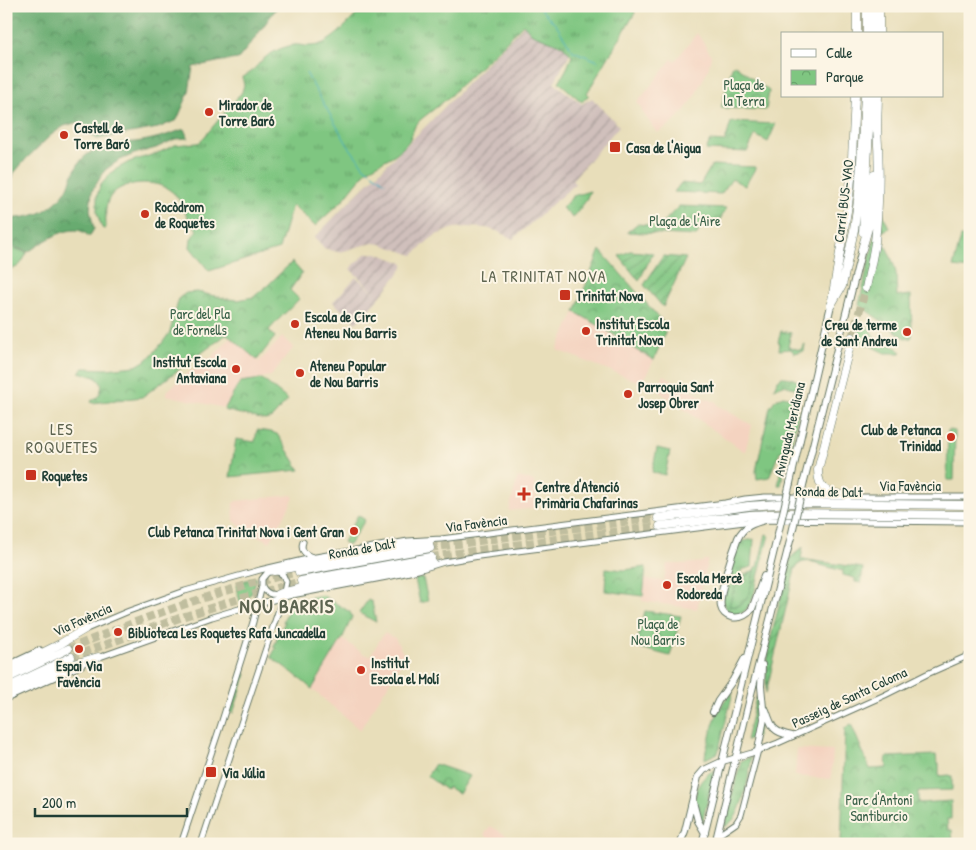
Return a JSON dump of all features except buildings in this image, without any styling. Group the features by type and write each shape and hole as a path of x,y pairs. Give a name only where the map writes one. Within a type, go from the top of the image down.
{"highway":[{"path":"857,6 857,32"},
{"path":"867,6 867,32"},
{"path":"873,32 874,6"},
{"path":"879,6 879,32"},
{"name":"Avinguda Meridiana","path":"831,305 848,205 855,98"},
{"name":"Carril BUS-VAO","path":"831,305 842,286 854,230 859,193 865,98"},
{"path":"862,249 871,98"},
{"path":"862,249 869,225 872,203 878,98"},
{"path":"866,288 875,244 878,212 879,161 877,128"},
{"path":"848,496 826,491 820,483 818,474 852,337"},
{"name":"Ronda de Dalt","path":"658,518 760,504 899,505 969,500"},
{"name":"Ronda de Dalt","path":"660,526 760,514 787,513 970,515"},
{"name":"Ronda de Dalt","path":"274,571 407,546 429,546 299,572"},
{"name":"Ronda de Dalt","path":"281,593 411,568 432,560 301,581"},
{"path":"6,671 60,644 84,629"},
{"path":"6,679 70,653 6,688"},
{"path":"6,697 71,665 98,658"}],"main road":[{"name":"Avinguda Meridiana","path":"715,844 862,249"},
{"name":"Avinguda Meridiana","path":"704,844 704,833 777,538 831,305"},
{"path":"765,520 746,527 740,533 720,599 720,606 726,615 736,618 741,617 752,608 774,549"},
{"path":"713,712 750,648"},
{"path":"758,750 764,719 761,679 762,648"},
{"path":"762,697 766,712 774,729 779,733 792,736"},
{"path":"680,844 685,831 697,779 701,773 722,762"},
{"path":"693,796 694,809 704,833"},
{"path":"704,844 716,836"}],"street":[{"name":"Via Favència","path":"6,666 84,629 184,591 259,570 316,557 408,541 450,538 754,498 848,496 969,500"},
{"path":"262,586 269,594 281,593 392,576 466,558 765,520 970,522"},
{"path":"302,542 304,552 316,557"},
{"path":"180,844 260,603 264,575 274,571 280,573 285,578 285,586 281,593 201,844"},
{"path":"98,658 212,617 260,603 281,593"},
{"path":"240,608 248,609 254,619"},
{"name":"Passeig de Santa Coloma","path":"736,758 792,736 970,655"},
{"path":"716,836 738,821 741,815 758,750"},
{"path":"722,762 736,758"}],"shaded area":[{"path":"524,25 571,51 554,83 582,104 592,98 619,126 572,180 575,184 513,239 486,228 467,227 454,228 436,235 413,255 374,243 338,252 324,248 314,238"},
{"path":"697,33 710,53 708,70 692,101 671,124 657,133 641,110 643,108 637,103 672,59 675,61"},
{"path":"377,253 403,263 403,268 356,323 333,302 356,277 375,293 350,269 365,254"},
{"name":"Institut Escola Trinitat Nova","path":"575,312 654,360 642,383 557,350"},
{"name":"Institut Escola Antaviana","path":"231,337 259,362 282,337 294,347 271,376 240,382 224,408 166,395 166,392 186,374 204,364 202,361 207,357 210,359"},
{"name":"Institut Escola Trinitat Nova","path":"664,375 706,399 717,403 717,405 752,425 745,452 661,393 657,386"},
{"name":"Centre d'Atenció Primària Chafarinas","path":"518,476 534,481 537,508 509,511"},
{"path":"292,495 294,498 270,542 244,529 234,521 233,504 236,501"},
{"name":"Escola Mercè Rodoreda","path":"703,560 708,560 697,609 642,601 645,579 664,581 667,564 703,562"},
{"name":"Institut Escola el Molí","path":"384,633 395,638 405,657 360,730 312,689 342,639 370,656"},
{"path":"797,749 833,751 831,779 795,776"},
{"path":"490,826 520,844 479,844 482,840 486,842 489,838 484,835"}],"green space":[{"path":"6,6 278,6 238,59 193,67 189,92 177,120 158,128 97,139 78,122 64,126 51,135 26,159 14,173 6,191"},
{"path":"398,6 633,6 635,13 587,93 589,95 582,102 559,82 572,56 563,46 532,34 523,24 448,98 420,120 415,126 409,141 402,149 367,170 343,200 315,226 292,205 279,249 209,271 190,247 191,239 197,230 187,216 182,204 174,193 157,184 130,184 115,191 107,204 106,228 102,228 97,213 97,196 100,186 113,171 129,162 158,153 175,145 200,142 242,92 244,85 242,77 250,73 268,55 291,45 308,46 324,43 336,35 357,14 374,14"},
{"name":"Plaça de la Terra","path":"735,65 769,91 766,110 721,108 732,67"},
{"name":"Plaça de la Terra","path":"731,122 775,124 775,126 768,142 755,135 747,152 706,150 710,141 725,142"},
{"path":"184,129 188,138 175,139 156,148 134,154 118,161 105,170 92,191 90,210 94,229 89,237 83,232 76,230 67,231 50,238 28,252 6,244 6,219 36,214 52,205 66,191 79,163 86,155 107,145 148,140"},
{"path":"712,165 756,167 745,186 732,179 721,194 674,192 681,183 700,185"},
{"path":"590,191 585,202 573,218 562,208 573,196"},
{"name":"Plaça de l'Aire","path":"679,206 727,208 716,226 705,220 696,236 627,232 637,224 660,226"},
{"path":"881,209 889,228 880,233 896,273 897,296 911,295 911,338 905,338 859,305"},
{"path":"961,237 970,238 970,269 953,267"},
{"path":"6,245 27,253 17,267 6,269"},
{"path":"600,250 667,327 654,360 575,312"},
{"path":"630,251 653,253 639,281 619,256"},
{"path":"663,256 686,258 663,307 644,285"},
{"name":"Parc del Pla de Fornells","path":"292,262 302,273 290,290 299,299 269,330 275,337 257,360 227,334 142,397 92,403 91,401 98,397 102,386 95,377 79,372 84,368 106,369 136,366 148,359 170,332 179,298 186,293 197,292 238,300 253,297"},
{"path":"860,322 870,329 875,339 879,342 888,342 902,352 885,353 860,341 857,328"},
{"path":"781,331 791,333 788,347 801,350 805,344 804,351 794,353 791,349 779,350 780,343 778,342"},
{"path":"782,377 793,379 802,386 799,386 798,389 784,385 774,388 777,381"},
{"path":"262,379 288,400 272,418 265,420 224,410 240,382"},
{"path":"783,396 790,398 795,403 794,408 797,410 797,419 781,485 778,485 786,452 780,451 769,477 757,479 756,471 770,407 775,400"},
{"path":"257,430 277,434 300,470 230,477 236,439 255,442"},
{"path":"948,430 955,431 954,480 947,480"},
{"path":"657,448 670,451 665,475 652,472"},
{"name":"Club Petanca Trinitat Nova i Gent Gran","path":"358,515 365,520 349,545 343,542"},
{"path":"766,534 769,535 751,601 742,613 732,614 726,610 723,604 725,586 727,588 743,575 750,572 738,583 730,606 737,606 746,599 751,587 755,567 758,567"},
{"path":"754,539 752,567 744,569 730,583 727,579 738,542"},
{"path":"803,547 801,559 863,568 861,583 855,582 855,578 843,575 843,571 820,564 803,562 797,566 766,693 769,645 791,557"},
{"path":"646,567 643,596 605,591 606,568 624,570"},
{"path":"754,570 750,589 745,600 736,606 729,606 738,583"},
{"path":"255,577 255,585 252,592 240,602 236,585"},
{"path":"423,578 428,601 420,603 415,579"},
{"path":"322,595 350,612 352,617 342,639 312,689 271,657 276,648 273,647 285,622 283,622 289,608 297,601"},
{"path":"368,600 372,602 376,622 359,613"},
{"name":"Plaça de Nou Barris","path":"645,611 681,616 670,656 636,647"},
{"path":"242,673 246,674 233,713 229,712"},
{"path":"733,692 718,753 705,759 717,714"},
{"path":"756,697 760,711 757,736 746,741"},
{"name":"Parc d'Antoni Santiburcio","path":"851,724 870,769 887,768 886,757 936,755 937,763 939,763 939,776 950,775 952,777 952,790 918,791 918,803 951,801 951,819 947,819 948,830 952,830 953,844 841,844 845,728"},
{"path":"751,757 750,770 739,811 734,819 724,827 741,761"},
{"path":"435,764 470,776 459,794 448,787 446,790 427,776"},
{"path":"714,770 702,823 695,806 696,792 702,780"}],"waterway":[{"path":"538,6 556,25 573,51 598,61"},
{"path":"306,73 347,144 364,167 385,182"}],"tunnel":[{"path":"852,337 866,288"},
{"path":"430,548 658,518"},
{"path":"431,557 660,526"},
{"path":"68,649 182,605 240,587 299,572"},
{"path":"71,657 185,616 301,581"}],"place":[{"name":"Mirador de Torre Baró","path":"209,112"},
{"name":"Castell de Torre Baró","path":"64,135"},
{"name":"Casa de l'Aigua","path":"615,147"},
{"name":"Rocòdrom de Roquetes","path":"145,214"},
{"name":"Trinitat Nova","path":"565,295"},
{"name":"Escola de Circ Ateneu Nou Barris","path":"295,324"},
{"name":"Institut Escola Trinitat Nova","path":"586,331"},
{"name":"Creu de terme de Sant Andreu","path":"907,332"},
{"name":"Institut Escola Antaviana","path":"236,369"},
{"name":"Ateneu Popular de Nou Barris","path":"300,373"},
{"name":"Parroquia Sant Josep Obrer","path":"628,394"},
{"name":"Club de Petanca Trinidad","path":"951,437"},
{"name":"Roquetes","path":"31,475"},
{"name":"Centre d'Atenció Primària Chafarinas","path":"524,494"},
{"name":"Club Petanca Trinitat Nova i Gent Gran","path":"354,531"},
{"name":"Escola Mercè Rodoreda","path":"667,585"},
{"name":"Biblioteca Les Roquetes Rafa Juncadella","path":"118,632"},
{"name":"Espai Via Favència","path":"79,649"},
{"name":"Institut Escola el Molí","path":"361,670"},
{"name":"Via Júlia","path":"211,772"}],"district":[{"name":"LA TRINITAT NOVA","path":"544,276"},
{"name":"LES ROQUETES","path":"62,438"},
{"name":"NOU BARRIS","path":"287,606"}]}
